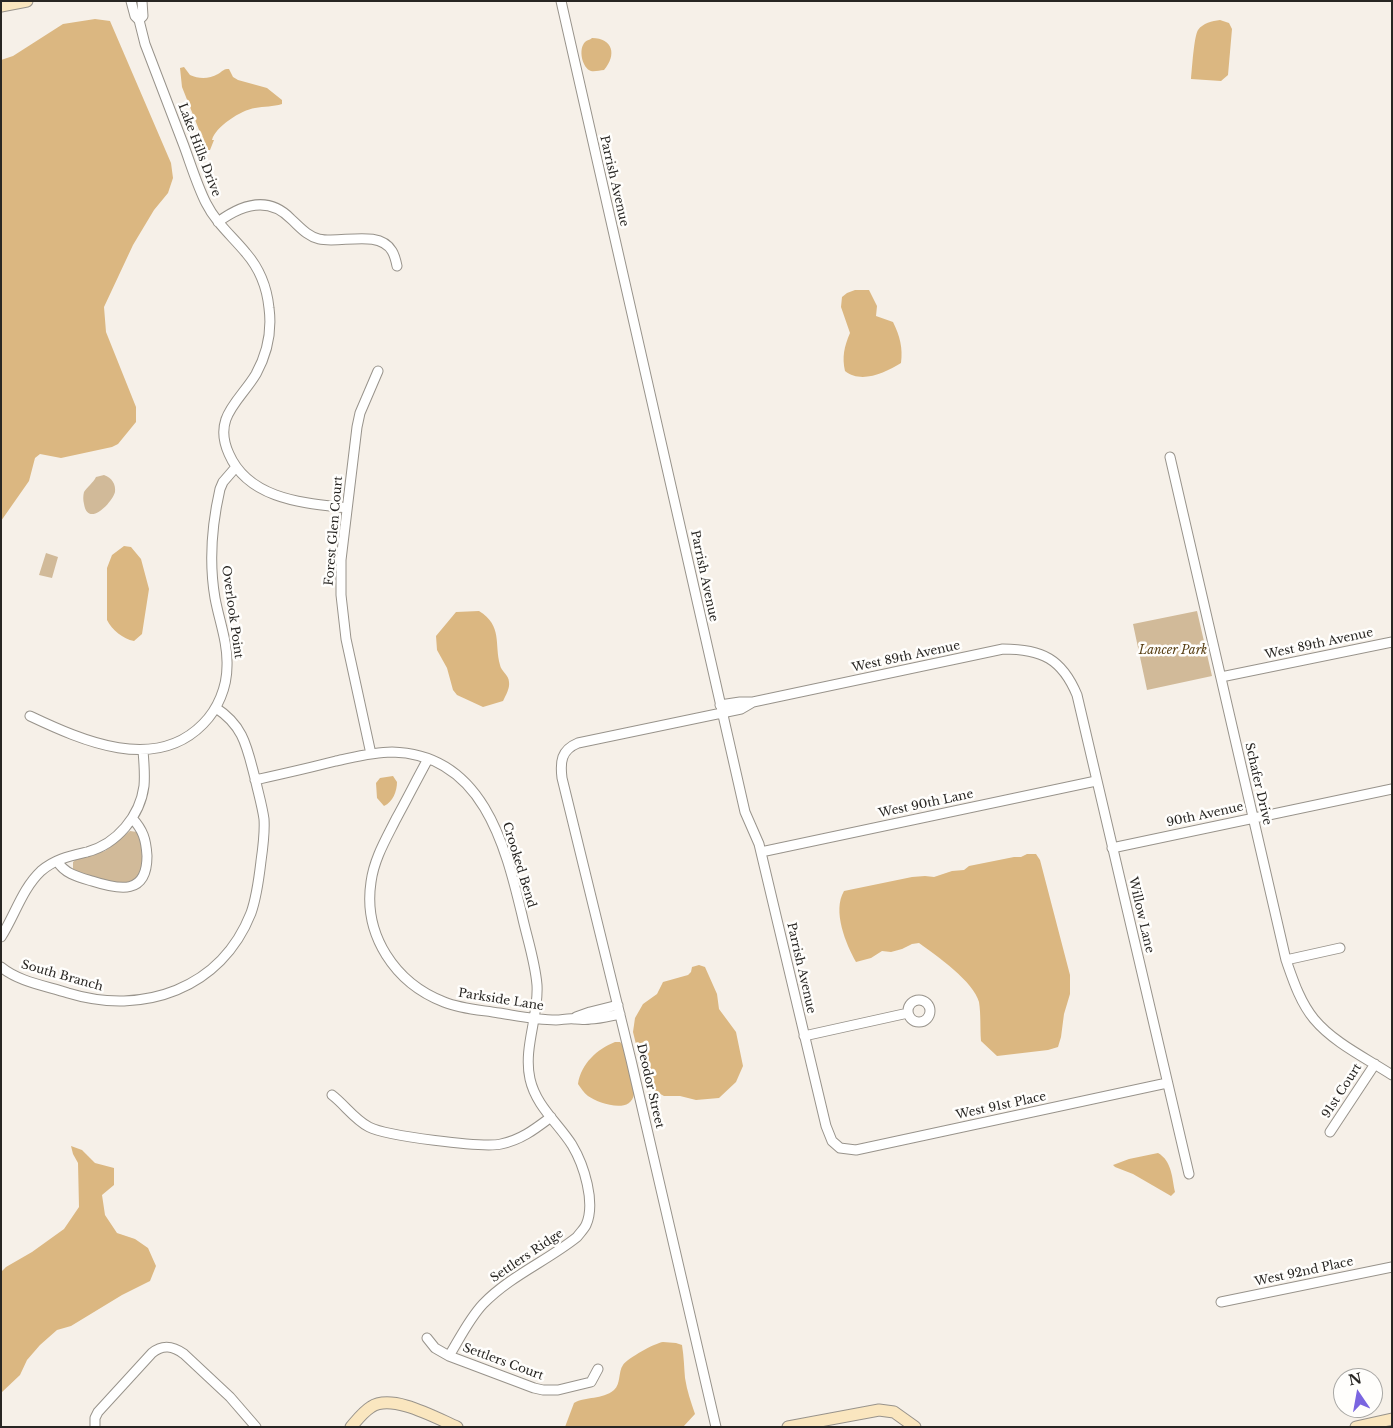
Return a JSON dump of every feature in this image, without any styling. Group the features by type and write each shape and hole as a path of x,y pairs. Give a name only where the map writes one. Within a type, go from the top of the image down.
{"street":[{"path":"3,4 27,1"},
{"name":"Lake Hills Drive","path":"131,1 135,16 139,20 145,44 204,198 218,222 245,251 257,268 265,287 269,309 270,333 264,358 252,379 232,405 226,419 225,442 229,455 236,467 251,481 274,495 302,503 347,508"},
{"name":"Lake Hills Drive","path":"139,20 143,16 142,1"},
{"name":"Parrish Avenue","path":"561,1 747,819 759,844 826,1126 832,1141 840,1148"},
{"path":"218,222 244,207 271,206 283,211 305,232 317,239 335,241 369,239 384,243 392,251 397,266"},
{"name":"Forest Glen Court","path":"371,754 348,648 343,617 341,569 356,427 378,371"},
{"name":"Schafer Drive","path":"1170,457 1286,960 1298,992 1314,1018 1334,1037 1392,1075"},
{"name":"Overlook Point","path":"30,716 98,743 143,751 168,747 181,741 202,725 216,708 224,689 227,667 214,590 213,543 220,489 236,467"},
{"name":"West 89th Avenue","path":"1221,677 1392,642"},
{"name":"West 89th Avenue","path":"565,752 578,743 721,709 740,709 749,706 753,702 1003,649 1023,649 1044,655 1060,667"},
{"name":"Willow Lane","path":"1060,667 1070,680 1077,696 1188,1174"},
{"name":"South Branch","path":"1,967 20,978 83,997 109,1001 137,1001 160,996 185,986 200,977 220,960 236,941 254,902 260,874 264,827 262,808 246,745 241,733 229,718 216,708"},
{"path":"1,937 28,887 41,872 56,861 105,844 123,830 132,818 144,786 143,751"},
{"name":"Deodor Street","path":"565,752 560,764 562,778 619,1009 716,1427"},
{"name":"Crooked Bend","path":"255,780 371,754 401,753 428,759 453,772 469,785 483,804 496,829 516,889 536,971 537,990 528,1059 529,1077 535,1095 551,1118"},
{"name":"Parkside Lane","path":"428,759 384,842 374,867 371,882 370,905 373,925 378,940 389,960 402,976 416,988 451,1005 557,1020 574,1018 590,1012 619,1009"},
{"name":"West 90th Lane","path":"761,852 1096,781"},
{"name":"90th Avenue","path":"1112,848 1392,788"},
{"path":"56,861 65,871 77,877 115,888 132,886 142,878 147,860 145,837 132,818"},
{"path":"1286,960 1340,948"},
{"path":"804,1036 908,1014"},
{"name":"91st Court","path":"1330,1132 1375,1064"},
{"name":"West 91st Place","path":"840,1148 856,1150 1167,1083"},
{"path":"332,1095 349,1113 370,1128 386,1133 477,1145 500,1145 515,1141 529,1134 551,1118"},
{"name":"Settlers Ridge","path":"449,1356 470,1320 484,1304 501,1288 577,1237 586,1226 590,1202 580,1161 572,1145 551,1118"},
{"name":"West 92nd Place","path":"1221,1302 1392,1267"},
{"name":"Settlers Court","path":"427,1338 435,1348 449,1356 543,1390 558,1390 591,1382 598,1370"},
{"path":"96,1427 96,1415 156,1350 162,1347 171,1347 184,1354 230,1397 256,1427"},
{"path":"351,1427 372,1406 388,1402 405,1406 457,1427"},
{"path":"788,1427 879,1410 894,1412 915,1427"},
{"path":"1356,1427 1392,1419"}],"green space":[{"path":"104,475 113,482 115,492 105,507 95,514 90,514 86,511 84,504 84,492 96,477"},
{"path":"46,553 58,557 52,578 39,575"},
{"name":"Lancer Park","path":"1197,611 1212,676 1147,690 1133,624"},
{"path":"130,831 137,832 141,848 141,871 135,879 118,883 95,878 73,869 73,862 76,859 105,851"}],"shaded area":[{"path":"95,19 110,21 171,163 173,178 168,193 154,210 133,245 104,307 106,332 136,407 136,422 118,444 112,447 61,458 40,454 35,458 29,481 1,521 1,60 13,56 63,24"},
{"path":"1220,20 1229,23 1232,29 1228,75 1221,81 1191,79 1194,46 1198,30 1205,24"},
{"path":"592,38 605,41 611,48 611,59 604,70 591,71 583,62 581,53 583,45"},
{"path":"184,67 190,75 200,78 208,78 229,69 233,77 238,80 267,88 282,100 282,104 249,109 236,116 218,130 212,140 214,140 210,150 207,150 182,87 180,68"},
{"path":"855,290 869,290 877,306 876,316 893,322 900,342 902,352 901,363 873,376 858,377 845,371 844,352 850,333 841,307 842,297"},
{"path":"124,546 131,547 141,559 149,589 142,634 134,641 118,634 107,620 107,568 112,555"},
{"path":"479,611 487,617 495,629 500,665 509,680 508,691 503,701 483,707 457,695 453,690 447,668 437,650 436,636 456,612"},
{"path":"393,776 397,782 396,789 390,802 384,806 377,798 376,783 380,778"},
{"path":"1027,854 1036,854 1040,860 1070,975 1070,994 1058,1047 1048,1050 997,1056 981,1041 980,1007 976,994 954,969 919,943 891,952 882,951 871,958 856,962 845,937 839,908 844,891 912,877 934,877 952,871 964,870 969,866 1021,857"},
{"path":"699,965 705,967 717,994 719,1009 736,1032 743,1066 736,1082 719,1098 696,1100 680,1096 664,1096 651,1089 645,1081 633,1032 635,1018 643,1004 657,994 663,982 688,975 692,967"},
{"path":"615,1042 620,1042 623,1045 634,1089 632,1100 621,1106 606,1104 593,1099 578,1084 586,1064 591,1058"},
{"path":"71,1146 82,1150 95,1163 114,1168 114,1185 102,1195 105,1215 117,1233 135,1239 148,1248 156,1266 150,1281 122,1295 71,1326 57,1330 40,1345 27,1360 20,1375 1,1393 1,1272 64,1229 79,1207 78,1163"},
{"path":"1158,1153 1163,1156 1171,1170 1175,1192 1171,1196 1113,1165 1129,1159"},
{"path":"663,1342 682,1345 686,1383 695,1414 683,1427 565,1427 574,1403 604,1395 614,1390 618,1385 621,1368 626,1362 642,1351"}]}
